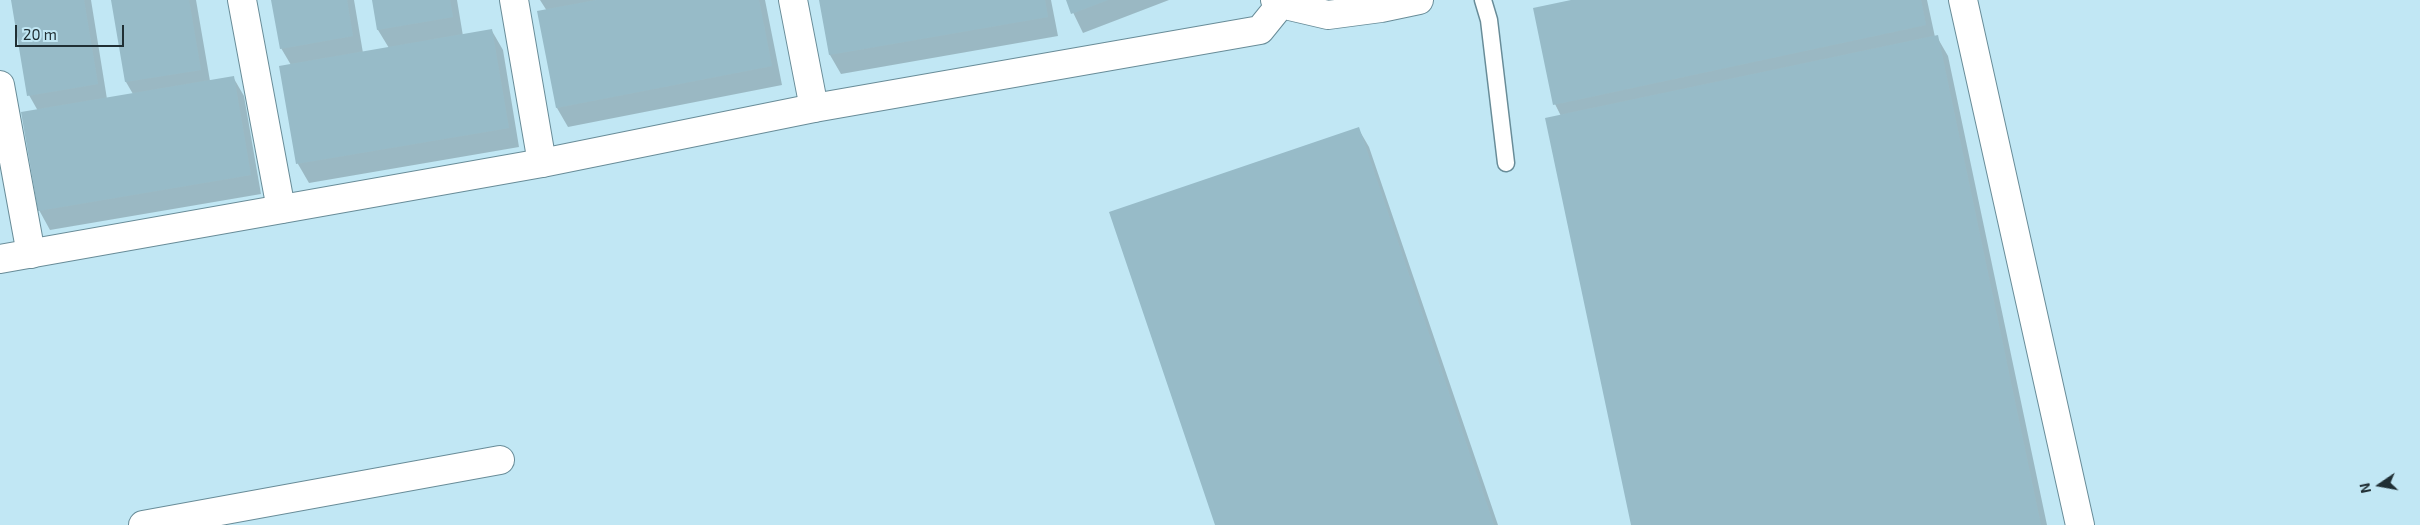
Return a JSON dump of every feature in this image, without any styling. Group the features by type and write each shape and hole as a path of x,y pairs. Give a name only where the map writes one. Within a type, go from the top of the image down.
{"street":[{"path":"242,0 281,209"},
{"path":"514,0 542,162"},
{"path":"793,0 814,108"},
{"path":"0,259 542,162 814,108 1260,30 1278,2 1328,15 1381,8 1419,0"},
{"path":"1963,0 2080,525"},
{"path":"0,85 31,254"},
{"path":"143,525 500,460"}],"lane":[{"path":"1482,0 1489,20 1506,164"}],"building":[{"path":"11,0 84,0 98,84 27,96"},
{"path":"111,0 189,0 201,70 125,82"},
{"path":"271,0 347,0 353,36 280,49"},
{"path":"372,0 450,0 453,17 377,30"},
{"path":"596,0 759,0 772,66 556,108 537,11"},
{"path":"819,0 1045,0 1048,17 829,55"},
{"path":"1066,0 1108,0 1071,14"},
{"path":"1571,0 1921,0 1926,25 1553,105 1533,8"},
{"path":"492,29 509,128 296,164 279,66"},
{"path":"1938,35 2041,525 1631,525 1545,118"},
{"path":"234,76 251,175 38,211 21,112"},
{"path":"1359,127 1494,525 1215,525 1109,212"}]}
